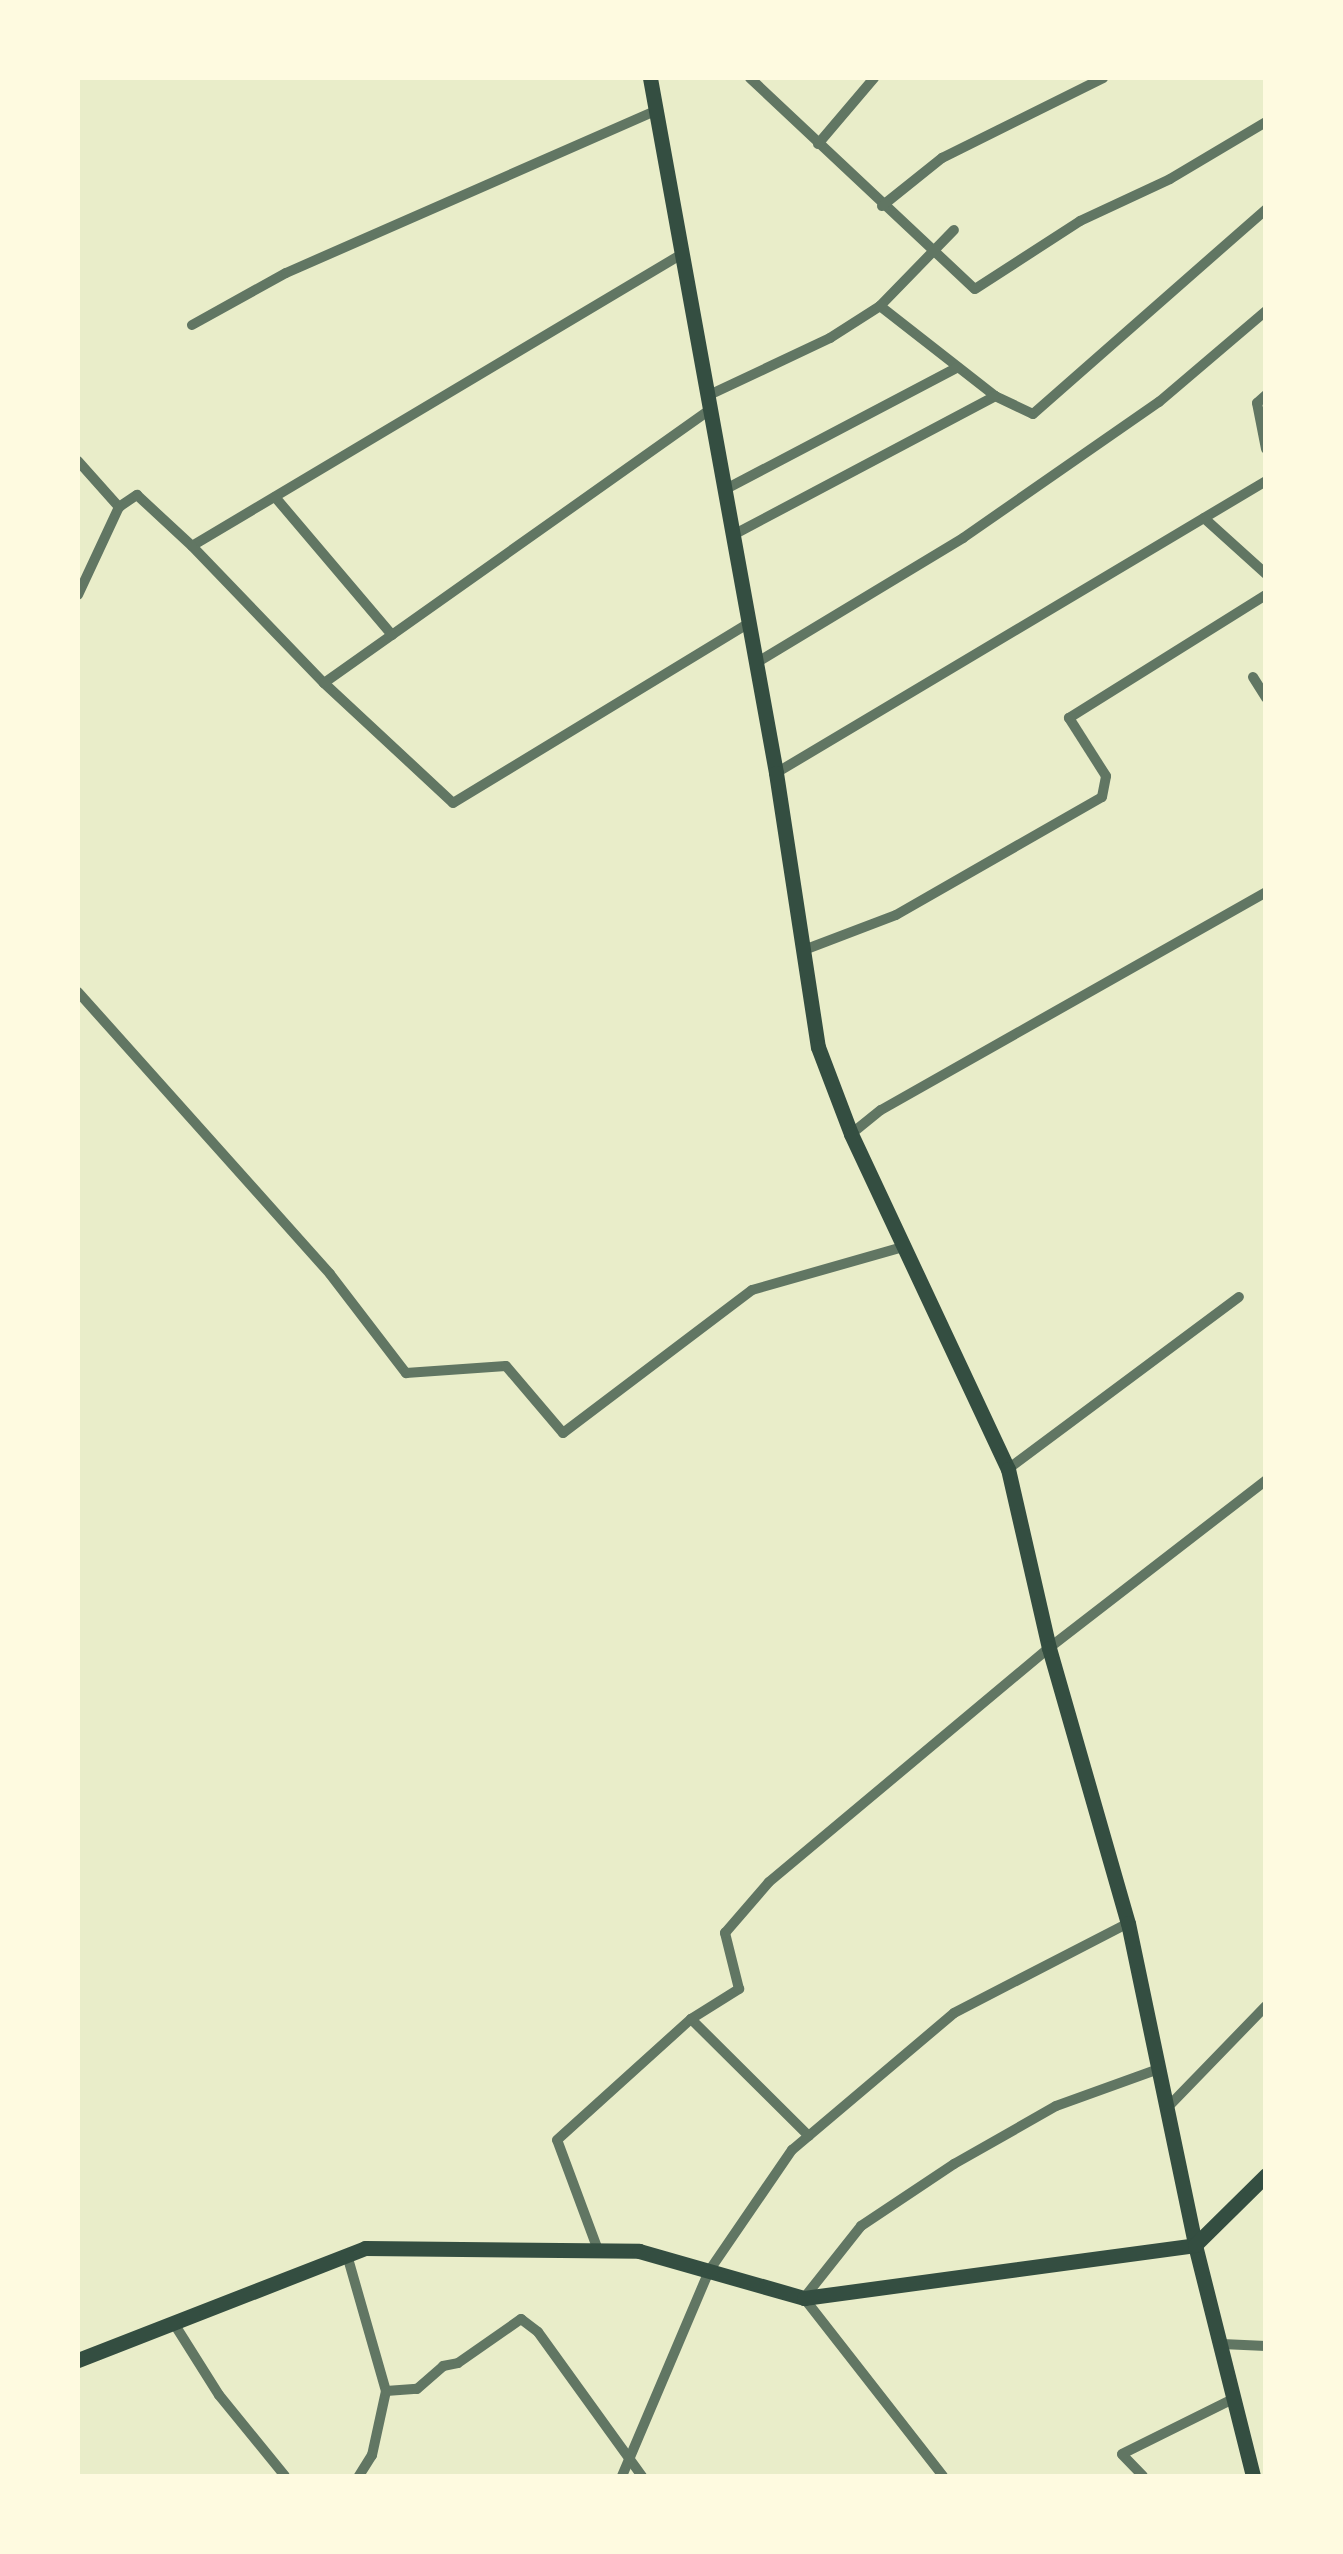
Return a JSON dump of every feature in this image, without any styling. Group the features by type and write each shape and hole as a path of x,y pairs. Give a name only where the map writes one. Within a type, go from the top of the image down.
{"main road":[{"path":"652,79 776,772 818,1047 850,1134 1008,1469 1048,1648 1128,1923 1195,2245 1253,2476"},
{"path":"78,2360 365,2248 639,2251 804,2298 1195,2245 1266,2175"}],"street":[{"path":"750,78 931,254 975,289 1080,222 1170,179 1266,122"},
{"path":"818,144 874,78"},
{"path":"882,206 942,158 1103,78"},
{"path":"192,325 286,273 656,111"},
{"path":"880,306 994,396 1033,414 1266,209"},
{"path":"324,683 709,403 830,338 880,306 954,230"},
{"path":"192,546 682,254"},
{"path":"756,663 996,516 1158,402 1266,311"},
{"path":"724,490 958,367"},
{"path":"732,535 994,396"},
{"path":"1266,396 1257,403 1266,449"},
{"path":"78,461 119,507"},
{"path":"776,772 1266,481"},
{"path":"78,595 119,507 137,495 192,546 324,683 453,803 748,622"},
{"path":"275,497 392,635"},
{"path":"1204,518 1266,574"},
{"path":"804,950 896,916 1102,797 1106,776 1069,718 1265,596"},
{"path":"1253,677 1265,694"},
{"path":"850,1134 880,1110 1266,892"},
{"path":"78,992 330,1274 406,1373 506,1366 563,1433 752,1290 906,1246"},
{"path":"1008,1469 1239,1298"},
{"path":"598,2250 557,2140 690,2020 739,1989 726,1934 769,1882 1048,1648 1266,1480"},
{"path":"622,2476 709,2271 808,2136 954,2013 1128,1923"},
{"path":"1166,2108 1266,2006"},
{"path":"690,2020 808,2136"},
{"path":"943,2476 804,2298 860,2226 954,2164 1056,2106 1159,2069"},
{"path":"347,2255 386,2391 372,2455 359,2476"},
{"path":"386,2391 417,2390 442,2366 458,2363 520,2318 538,2332 628,2463 642,2476"},
{"path":"173,2322 219,2395 285,2476"},
{"path":"1222,2344 1266,2346"},
{"path":"1143,2476 1122,2454 1235,2398"}]}
